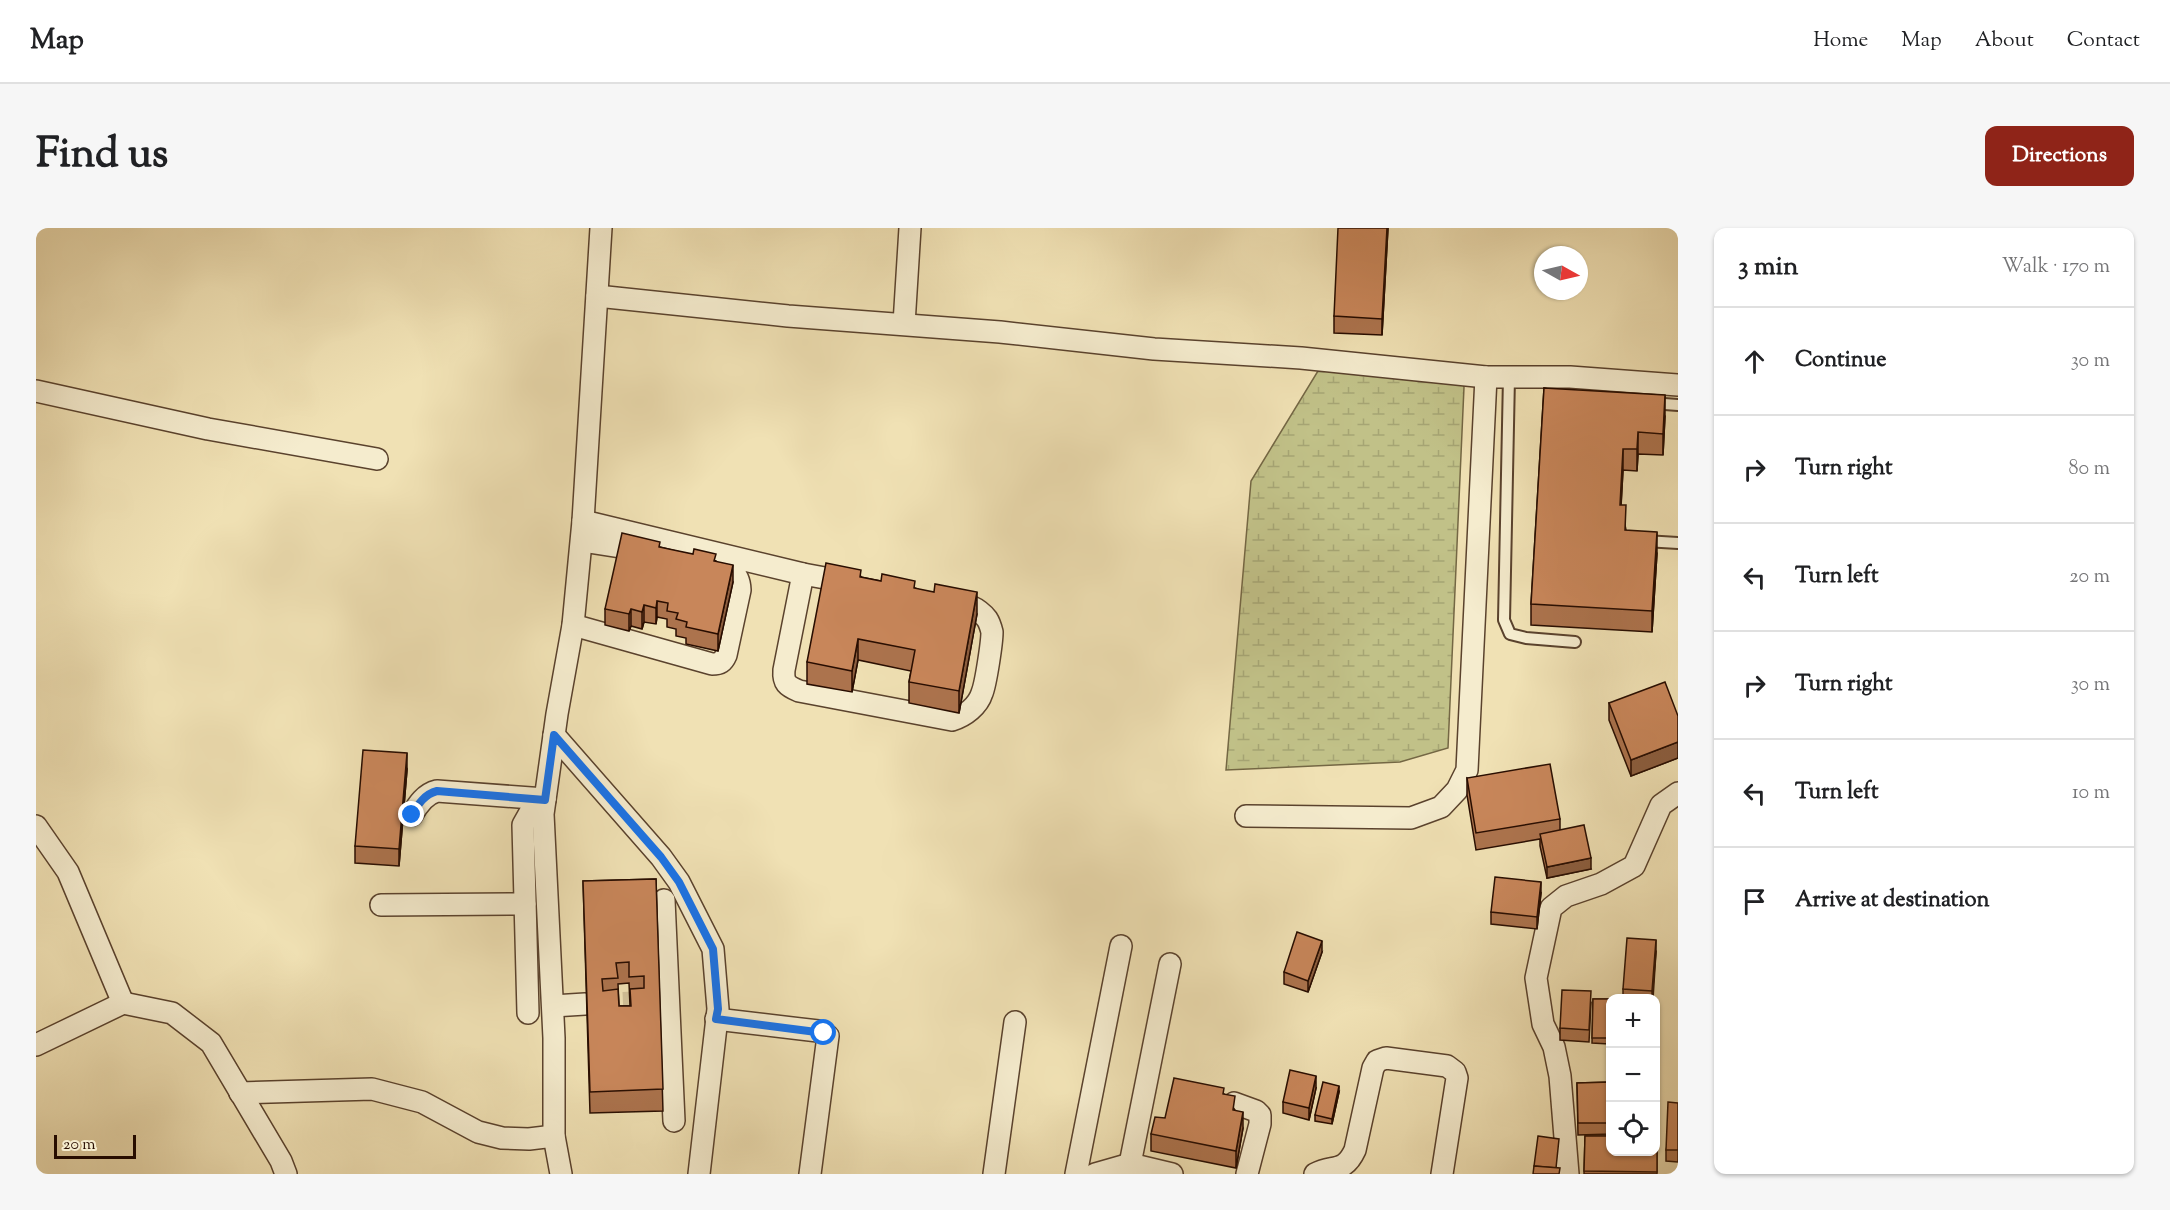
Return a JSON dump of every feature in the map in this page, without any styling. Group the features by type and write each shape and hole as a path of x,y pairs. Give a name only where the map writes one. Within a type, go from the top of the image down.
{"street":[{"path":"561,1174 554,1136 553,1006 543,814 573,625 583,531 601,228"},
{"path":"904,324 910,228"},
{"path":"597,296 788,316 1000,332 1154,349 1301,358 1486,377 1570,377 1678,384"},
{"path":"1246,816 1412,818 1442,807 1457,790 1467,770 1486,377"},
{"path":"36,391 208,429 377,459"},
{"path":"583,531 871,586"},
{"path":"573,625 718,664 726,655 740,590 740,579 734,572 583,531"},
{"path":"803,574 784,670 783,680 788,687 952,720 963,717 974,707 982,693 992,633 988,621 978,610 962,603 928,596"},
{"path":"554,735 661,857 679,882 713,949 718,1009 699,1174"},
{"path":"412,815 429,793 437,791 545,800"},
{"path":"1568,1174 1560,1076 1554,1047 1543,1024 1536,978 1551,908 1566,896 1601,884 1634,866 1661,806 1678,793"},
{"path":"528,1013 523,825 532,809 545,800"},
{"path":"36,826 68,872 123,1003"},
{"path":"664,900 664,1000 674,1121"},
{"path":"381,905 525,903"},
{"path":"1076,1174 1121,946"},
{"path":"1130,1164 1170,964"},
{"path":"36,1045 123,1003 172,1013 211,1043 281,1161 286,1174"},
{"path":"553,1006 585,1004"},
{"path":"716,1019 818,1030 828,1036 812,1174"},
{"path":"994,1174 1015,1022"},
{"path":"1315,1174 1341,1168 1350,1161 1355,1150 1373,1068 1377,1061 1386,1058 1447,1066 1455,1072 1457,1078 1442,1174"},
{"path":"240,1093 372,1089 422,1102 478,1132 502,1138 529,1139 554,1136"},
{"path":"1234,1103 1256,1111 1260,1115 1260,1124 1247,1174"},
{"path":"1095,1174 1130,1164 1172,1174"}],"lane":[{"path":"1509,377 1504,620 1510,634 1526,638 1575,642"},
{"path":"1635,402 1678,405"},
{"path":"1640,540 1678,543"}],"green space":[{"path":"1321,366 1458,369 1464,387 1448,748 1400,762 1226,770 1251,481"}],"building":[{"path":"1338,228 1387,228 1382,319 1334,316"},
{"path":"1544,388 1665,395 1663,434 1638,432 1637,449 1623,449 1620,505 1626,505 1625,530 1657,532 1652,611 1531,604"},
{"path":"622,533 660,542 659,547 693,554 694,549 716,554 714,561 733,565 718,634 686,627 687,622 676,619 678,613 667,611 668,603 657,601 656,608 644,605 642,612 631,609 629,614 605,609"},
{"path":"826,563 861,570 860,577 881,581 882,574 915,581 914,588 934,592 935,584 977,592 959,691 909,682 915,650 858,639 852,671 807,662"},
{"path":"1665,682 1678,716 1678,742 1631,760 1609,703"},
{"path":"363,750 407,753 399,849 355,846"},
{"path":"1550,764 1560,819 1476,833 1467,778"},
{"path":"1584,825 1591,858 1547,867 1540,834"},
{"path":"1495,877 1541,882 1537,917 1491,912"},
{"path":"656,879 663,1089 590,1092 583,881","holes":["629,962 629,977 644,976 644,988 630,989 631,1006 619,1006 618,989 603,991 602,979 618,978 616,963"]},
{"path":"1297,932 1322,941 1308,981 1284,972"},
{"path":"1627,938 1656,940 1652,991 1623,989"},
{"path":"1562,990 1591,991 1589,1030 1560,1028"},
{"path":"1593,999 1606,999 1606,1038 1592,1038"},
{"path":"1290,1070 1316,1076 1309,1108 1283,1102"},
{"path":"1174,1078 1224,1088 1223,1094 1235,1096 1233,1110 1243,1112 1236,1151 1151,1134 1155,1117 1165,1118"},
{"path":"1323,1082 1339,1086 1332,1119 1315,1115"},
{"path":"1606,1082 1606,1123 1578,1123 1577,1083"},
{"path":"1668,1102 1678,1103 1678,1150 1666,1150"},
{"path":"1538,1136 1559,1139 1556,1168 1534,1166"},
{"path":"1585,1136 1606,1136 1606,1156 1657,1156 1657,1172 1584,1171"},
{"path":"1534,1166 1560,1168 1559,1174 1533,1174"}],"tunnel":[{"path":"592,1004 657,1001"}],"route":[{"path":"412,815 429,793 437,791 545,800 554,735 661,857 679,882 713,949 718,1009 716,1019 818,1030 824,1033"}]}
